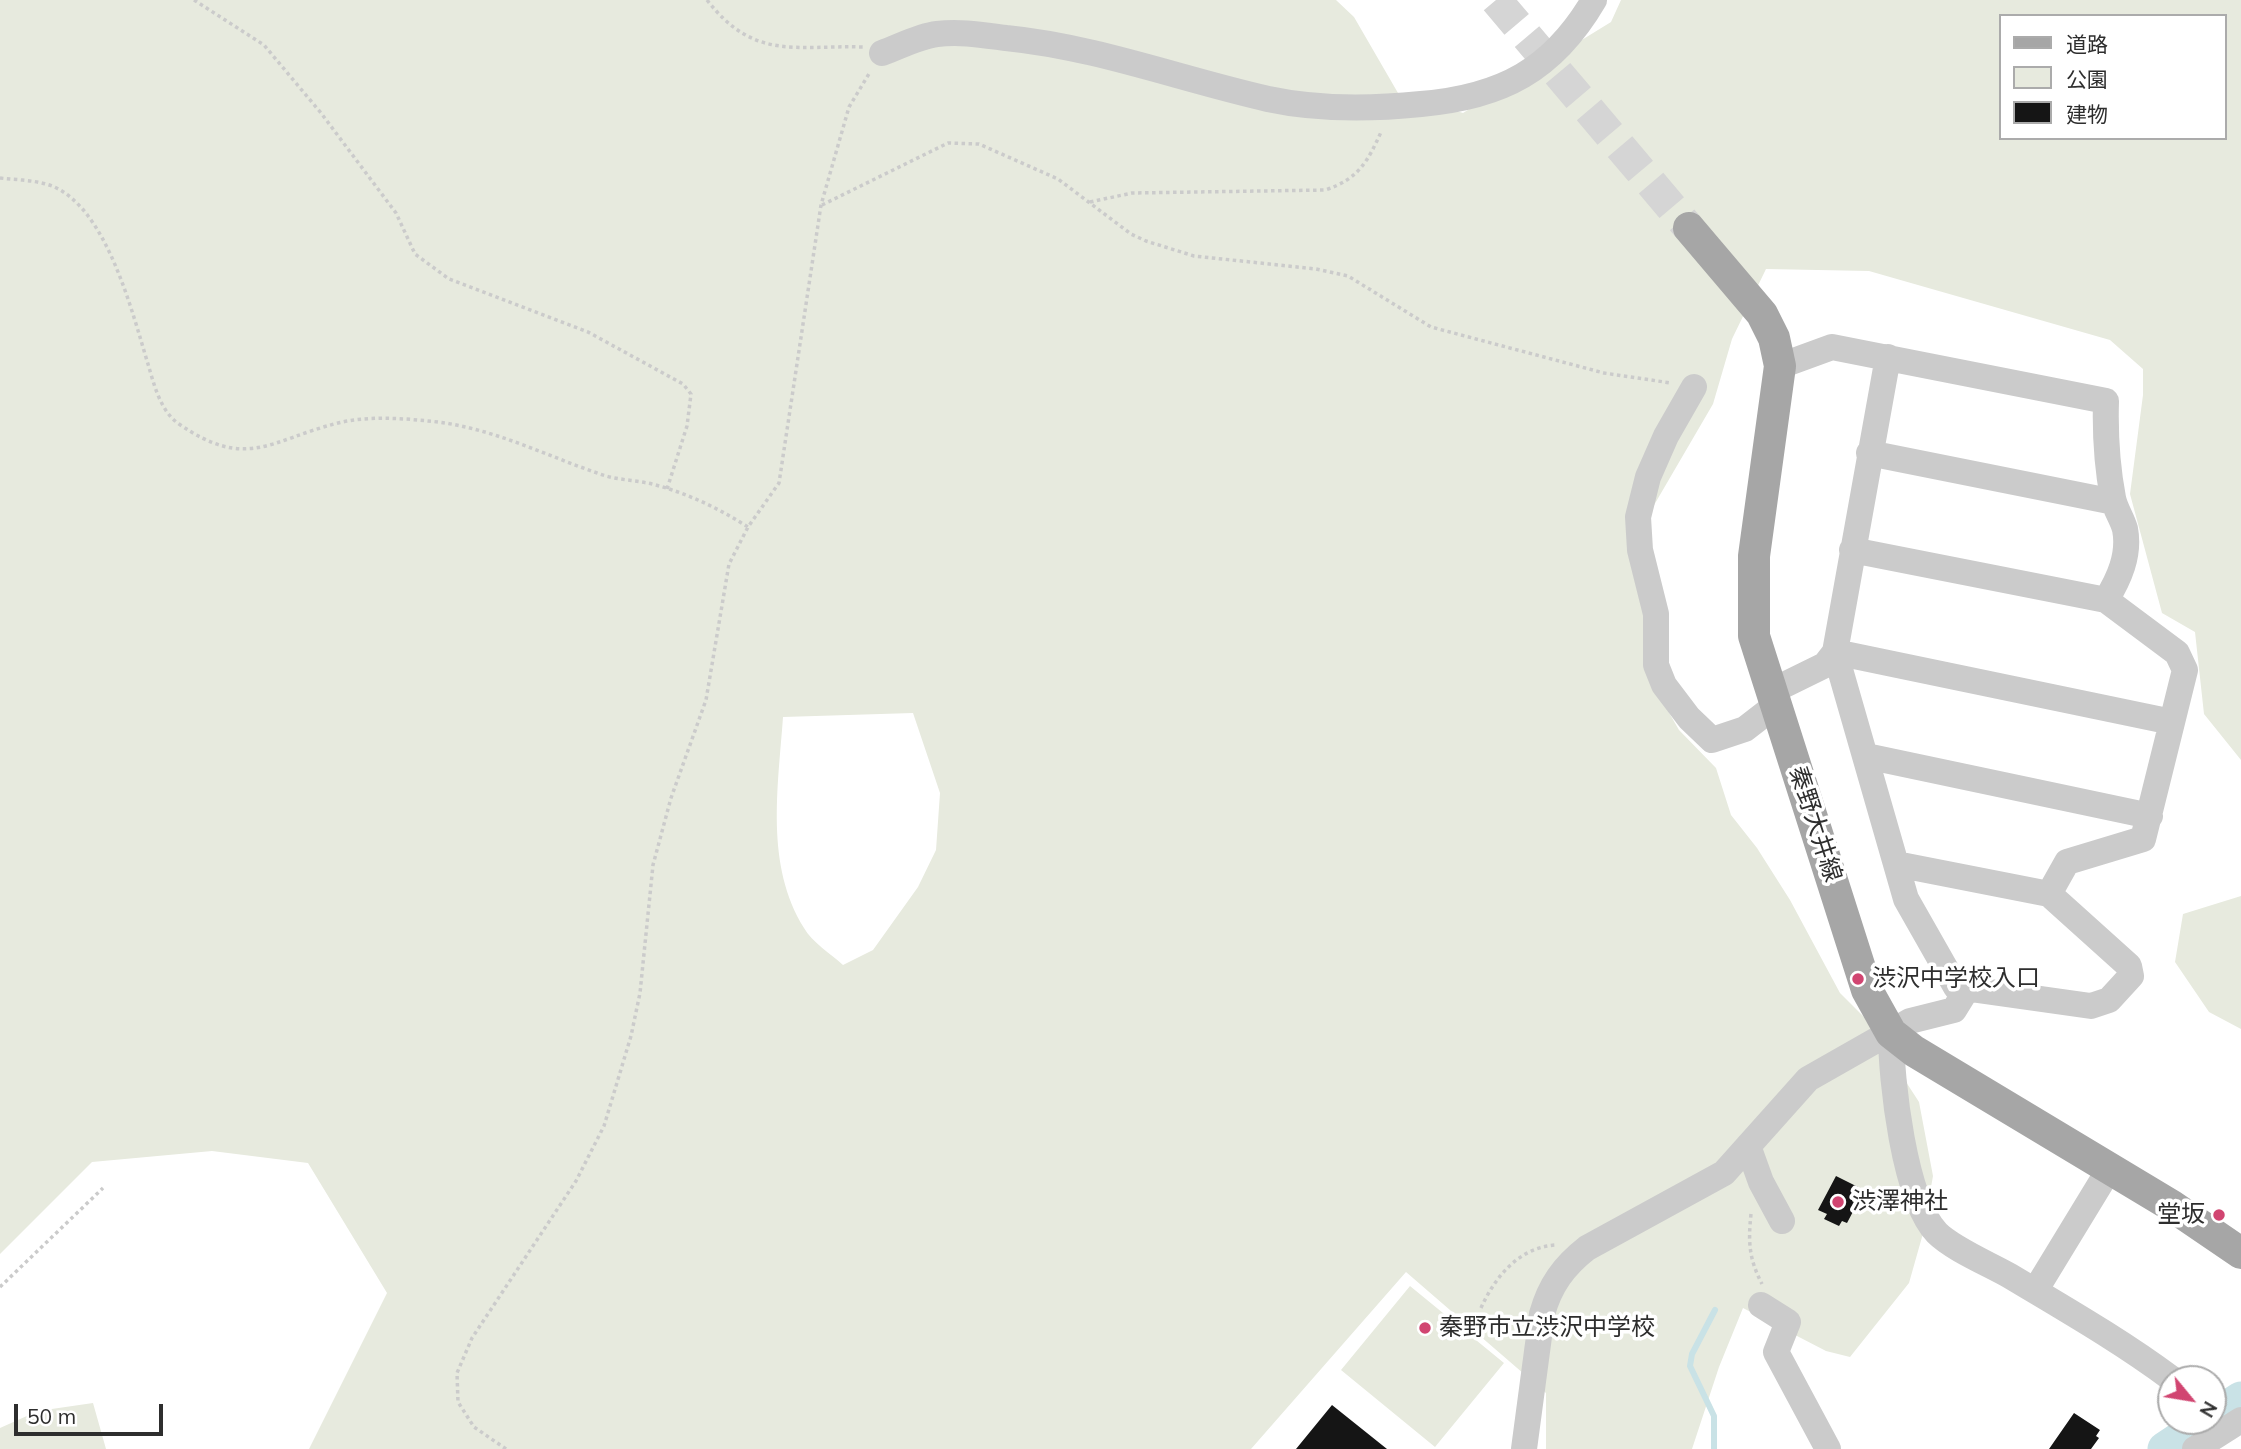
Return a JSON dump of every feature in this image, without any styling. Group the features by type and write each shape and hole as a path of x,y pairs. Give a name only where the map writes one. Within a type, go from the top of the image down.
{"main road":[{"name":"秦野大井線","path":"1689,228 1762,314 1774,338 1780,366 1754,556 1754,636 1867,989 1891,1033 1914,1051 2110,1168 2241,1253"}],"street":[{"path":"882,53 935,34 962,33 1052,43 1270,99 1318,107 1387,107 1452,101 1494,89 1522,76 1552,56 1574,33 1594,0"},
{"path":"1780,366 1832,347 2106,401 2105,433 2114,502 2125,528 2126,549 2120,577 2106,600"},
{"path":"1888,357 1835,652 1906,899 1956,988 2091,1006 2109,1000 2131,976 2129,967 2049,894 1896,864"},
{"path":"1694,387 1658,453 1638,517 1640,551 1656,614 1656,665 1673,699 1712,740 1745,729 1774,698 1825,664 1835,652"},
{"path":"1869,453 2114,502"},
{"path":"1852,550 2106,600 2177,653 2185,670 2143,839 2067,862 2049,894"},
{"path":"1835,652 2172,722"},
{"path":"1866,756 2150,816"},
{"path":"1524,1449 1547,1294 1558,1276 1582,1252 1724,1173 1808,1079 1910,1021 1954,1010 1967,989"},
{"path":"1891,1033 1891,1079 1917,1196 1929,1223 1938,1235 2136,1352 2157,1368"},
{"path":"1748,1146 1761,1182 1783,1221"},
{"path":"2035,1291 2110,1168"},
{"path":"1761,1305 1788,1322 1776,1352 1828,1449"},
{"path":"2195,1449 2210,1435"}],"path":[{"path":"194,0 264,45 321,113 396,213 415,254 449,278 588,332 682,384 691,394 687,426 667,489"},
{"path":"506,1449 474,1427 458,1402 457,1373 472,1339 576,1181 604,1126 631,1036 640,993 653,865 671,798 706,700 729,564 748,527 779,484 821,205 849,107 882,53 866,47 804,48 755,40 735,31 707,0"},
{"path":"1090,202 1132,193 1325,190 1345,183 1358,173 1372,152 1383,127 1387,107"},
{"path":"821,205 933,149 964,141 1058,179 1131,234 1170,248 1214,259 1316,269 1348,276 1431,327 1604,373 1694,387"},
{"path":"0,178 54,187 77,203 97,227 130,306 162,404 176,422 211,444 241,449 264,448 338,423 374,419 430,421 508,439 602,475 686,494 748,527"},
{"path":"1761,1182 1752,1208 1748,1241 1750,1261 1764,1289 1761,1305"},
{"path":"0,1287 103,1188"},
{"path":"1481,1308 1503,1273 1527,1252 1547,1246 1569,1245 1582,1252"}],"green space":[{"path":"0,0 1336,0 1354,17 1398,93 1463,113 1611,22 1621,0 2241,0 2241,760 2204,714 2195,632 2162,613 2130,494 2143,395 2143,369 2110,340 1869,271 1766,269 1732,339 1713,404 1650,512 1645,671 1679,730 1716,768 1731,815 1757,848 1790,900 1840,993 1864,1017 1919,1102 1933,1176 1922,1237 1909,1283 1850,1357 1826,1351 1743,1308 1719,1367 1692,1449 1546,1449 1546,1393 1406,1272 1251,1449 309,1449 387,1293 308,1163 212,1151 92,1162 0,1254","holes":["913,713 940,793 936,850 918,887 873,950 843,965 807,933 792,904 784,878 777,826 783,717"]},
{"path":"2241,896 2241,1029 2209,1012 2175,962 2183,914"},
{"path":"1410,1286 1504,1363 1435,1447 1341,1370"},
{"path":"93,1403 106,1449 0,1449 0,1428 38,1411"}],"building":[{"name":"渋澤神社","path":"1836,1176 1858,1187 1852,1201 1857,1204 1847,1223 1842,1221 1839,1226 1824,1219 1827,1214 1818,1210"},
{"path":"1332,1405 1387,1449 1296,1449"},
{"path":"2074,1413 2100,1430 2096,1436 2099,1438 2091,1449 2049,1449"}],"waterway":[{"path":"1714,1449 1714,1416 1690,1366 1692,1354 1715,1310"},
{"path":"2227,1408 2241,1399"},
{"path":"2165,1449 2186,1435"}],"tunnel":[{"path":"1496,0 1689,228"}],"place":[{"name":"渋沢中学校入口","path":"1858,979"},
{"name":"渋澤神社","path":"1838,1202"},
{"name":"堂坂","path":"2219,1215"},
{"name":"秦野市立渋沢中学校","path":"1425,1328"}]}
